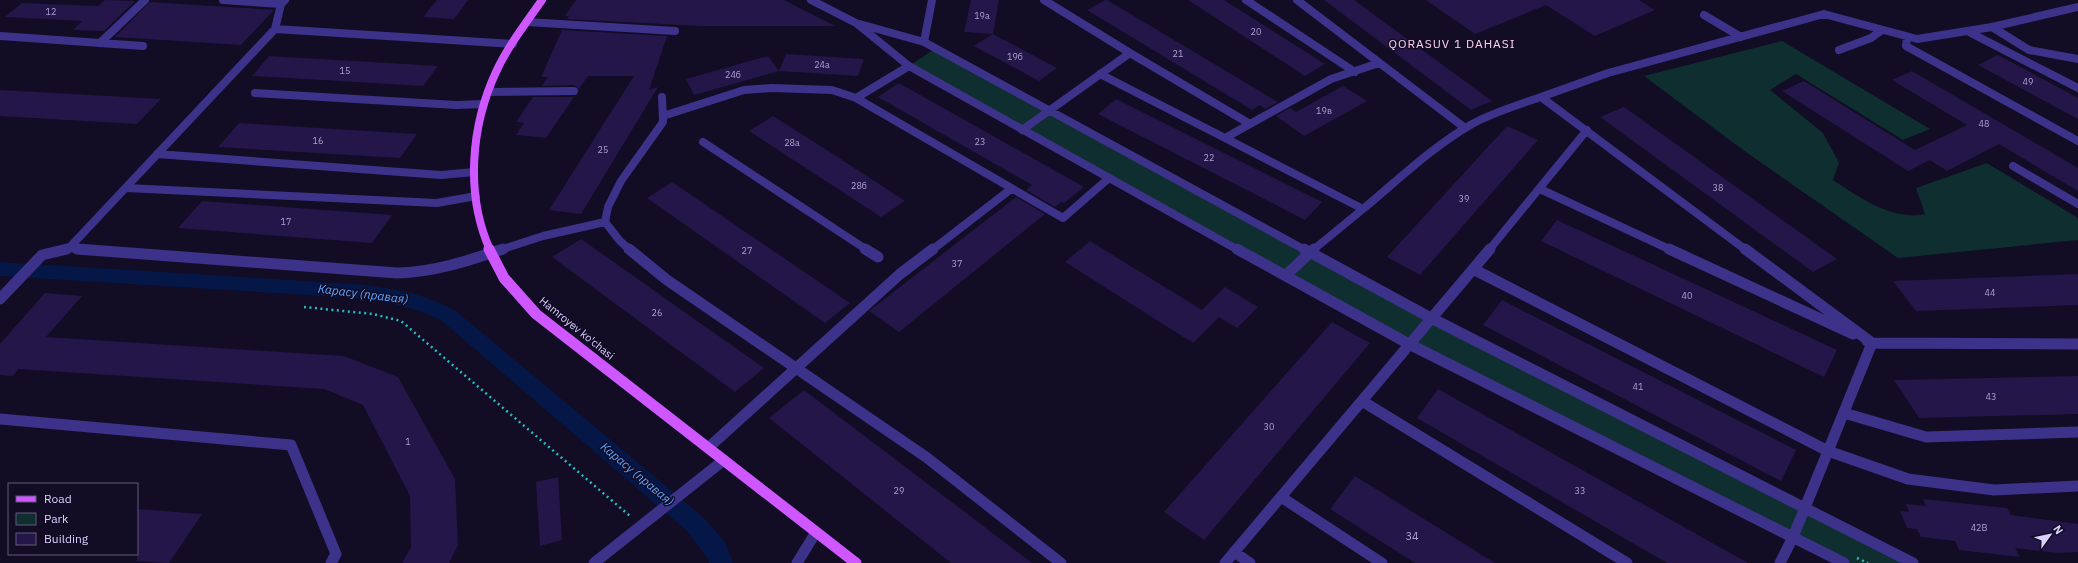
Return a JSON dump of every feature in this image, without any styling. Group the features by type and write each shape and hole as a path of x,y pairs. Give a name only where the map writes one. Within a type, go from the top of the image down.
{"main road":[{"name":"Hamroyev ko'chasi","path":"542,0 496,72 484,104 477,138 474,172 476,196 490,252 508,282 536,314 856,563"}],"street":[{"path":"100,43 145,0"},
{"path":"69,248 275,29 283,2 223,0"},
{"path":"812,0 856,23 909,66 1409,344 1844,563"},
{"path":"924,42 932,0"},
{"path":"1044,0 1250,124"},
{"path":"1246,0 1355,72"},
{"path":"1297,0 1465,128"},
{"path":"1286,275 1309,253 1438,148 1465,128 1497,113 1608,73 1824,14 1907,38 1917,39 1968,31 2078,7"},
{"path":"1704,15 1742,36"},
{"path":"527,22 675,31"},
{"path":"856,23 924,42 1309,253 1431,318 1913,563"},
{"path":"1992,26 2029,50 2078,59"},
{"path":"275,29 513,44"},
{"path":"1840,50 1871,38 1882,30"},
{"path":"1968,31 2078,88"},
{"path":"0,36 143,46"},
{"path":"1907,38 1906,46 2078,141"},
{"path":"1022,130 1130,53"},
{"path":"1225,138 1331,79 1379,63"},
{"path":"856,98 909,66"},
{"path":"1100,74 1363,209"},
{"path":"663,116 744,90 772,88 832,90 856,98 1063,218 1109,178"},
{"path":"488,92 574,91"},
{"path":"255,92 456,105 484,104"},
{"path":"1541,97 1872,343"},
{"path":"662,98 663,122 627,170 607,207 606,222 620,240 666,280 926,457 1061,563"},
{"path":"1225,563 1362,402 1540,189 1587,130"},
{"path":"703,142 878,256"},
{"path":"157,154 441,175 474,172"},
{"path":"2013,166 2078,204"},
{"path":"126,188 437,203 476,196"},
{"path":"708,448 795,367 900,274 1011,189"},
{"path":"1540,189 1872,343 2078,344"},
{"path":"0,299 42,255 69,248 412,273 427,272 453,266 524,241 606,222"},
{"path":"1473,269 1828,451 1908,479 1994,490 2078,486"},
{"path":"1780,563 1793,536 1803,508 1872,343"},
{"path":"1362,402 1627,563"},
{"path":"1844,412 1926,437 2078,432"},
{"path":"0,419 291,445 336,554 331,563"},
{"path":"594,563 689,486 724,460"},
{"path":"1281,497 1382,563"},
{"path":"797,563 816,532"},
{"path":"1234,552 1250,563"}],"path":[{"path":"304,307 374,314 400,321 641,525"}],"green space":[{"path":"1782,41 1930,129 1903,140 1796,74 1770,90 1823,133 1839,163 1833,180 1865,200 1888,211 1900,214 1925,214 1916,188 1987,163 2078,218 2078,240 1898,258 1743,150 1644,76"},
{"path":"936,48 1309,253 1913,563 1844,563 1409,344 909,66"}],"building":[{"path":"105,0 135,1 104,31 73,30 82,21 5,17 22,3 98,6"},
{"path":"437,0 468,0 454,19 423,17"},
{"path":"576,0 784,0 835,26 701,26 567,19 569,16 565,16"},
{"path":"971,0 999,0 993,34 964,32"},
{"path":"1105,0 1278,102 1265,109 1260,105 1252,110 1087,10"},
{"path":"1188,0 1224,0 1325,64 1305,76"},
{"path":"1324,0 1354,0 1492,101 1471,110"},
{"path":"1426,0 1639,0 1655,10 1595,36 1546,5 1475,34"},
{"path":"150,2 274,10 241,45 115,37"},
{"path":"562,30 667,36 649,90 658,87 581,214 549,210 634,76 588,76 579,89 574,85 542,86 548,77 541,77"},
{"path":"993,34 1057,68 1039,81 974,46"},
{"path":"786,54 864,59 858,76 779,71"},
{"path":"1998,55 2078,98 2078,119 1978,65"},
{"path":"269,56 438,66 423,86 252,76"},
{"path":"768,56 779,71 694,95 686,79"},
{"path":"1912,71 2078,168 2078,191 1999,144 1947,171 1930,160 1908,171 1782,91 1804,81 1915,150 1967,125 1892,80"},
{"path":"899,83 1084,187 1064,203 1061,202 1055,207 1026,190 1032,185 878,97"},
{"path":"1343,86 1367,101 1304,136 1276,116 1290,108 1296,112"},
{"path":"0,90 161,99 137,124 0,116"},
{"path":"533,97 574,97 546,138 516,135 524,123 516,122"},
{"path":"1116,99 1322,202 1305,220 1098,114"},
{"path":"1624,107 1837,259 1813,272 1600,117"},
{"path":"773,116 905,201 881,217 749,131"},
{"path":"239,123 417,134 400,158 218,147"},
{"path":"1507,126 1538,140 1420,275 1387,257"},
{"path":"672,182 850,303 825,323 647,198"},
{"path":"1016,197 1045,214 899,332 869,311"},
{"path":"202,201 392,215 372,243 178,228"},
{"path":"1557,220 1837,350 1824,377 1541,241"},
{"path":"581,239 764,368 735,392 552,257"},
{"path":"1090,241 1202,310 1225,287 1258,307 1237,328 1219,317 1193,343 1065,262"},
{"path":"2078,274 2078,305 1916,311 1893,281"},
{"path":"45,293 82,296 46,337 344,356 398,377 455,479 458,545 449,563 402,563 411,547 410,496 363,405 324,389 18,369 13,376 0,375 0,344"},
{"path":"1502,300 1796,450 1781,481 1483,325"},
{"path":"1332,322 1370,343 1204,540 1164,512"},
{"path":"2078,376 2078,414 1919,418 1894,380"},
{"path":"1438,389 1748,563 1667,563 1417,418"},
{"path":"804,390 1032,563 951,563 769,418"},
{"path":"1355,476 1495,563 1415,563 1330,509"},
{"path":"558,477 562,540 540,546 536,482"},
{"path":"1923,499 2007,508 2011,515 2078,524 2078,552 2058,553 2015,548 2020,557 1959,550 1955,541 1921,537 1917,529 1907,528 1900,511 1909,512 1906,504 1926,506"},
{"path":"138,509 202,514 169,563 137,561"}],"waterway":[{"name":"Карасу (правая)","path":"0,269 355,291 404,298 427,305 449,316 695,524 716,550 721,563"}],"district":[{"name":"QORASUV 1 DAHASI","path":"1452,44"}]}
